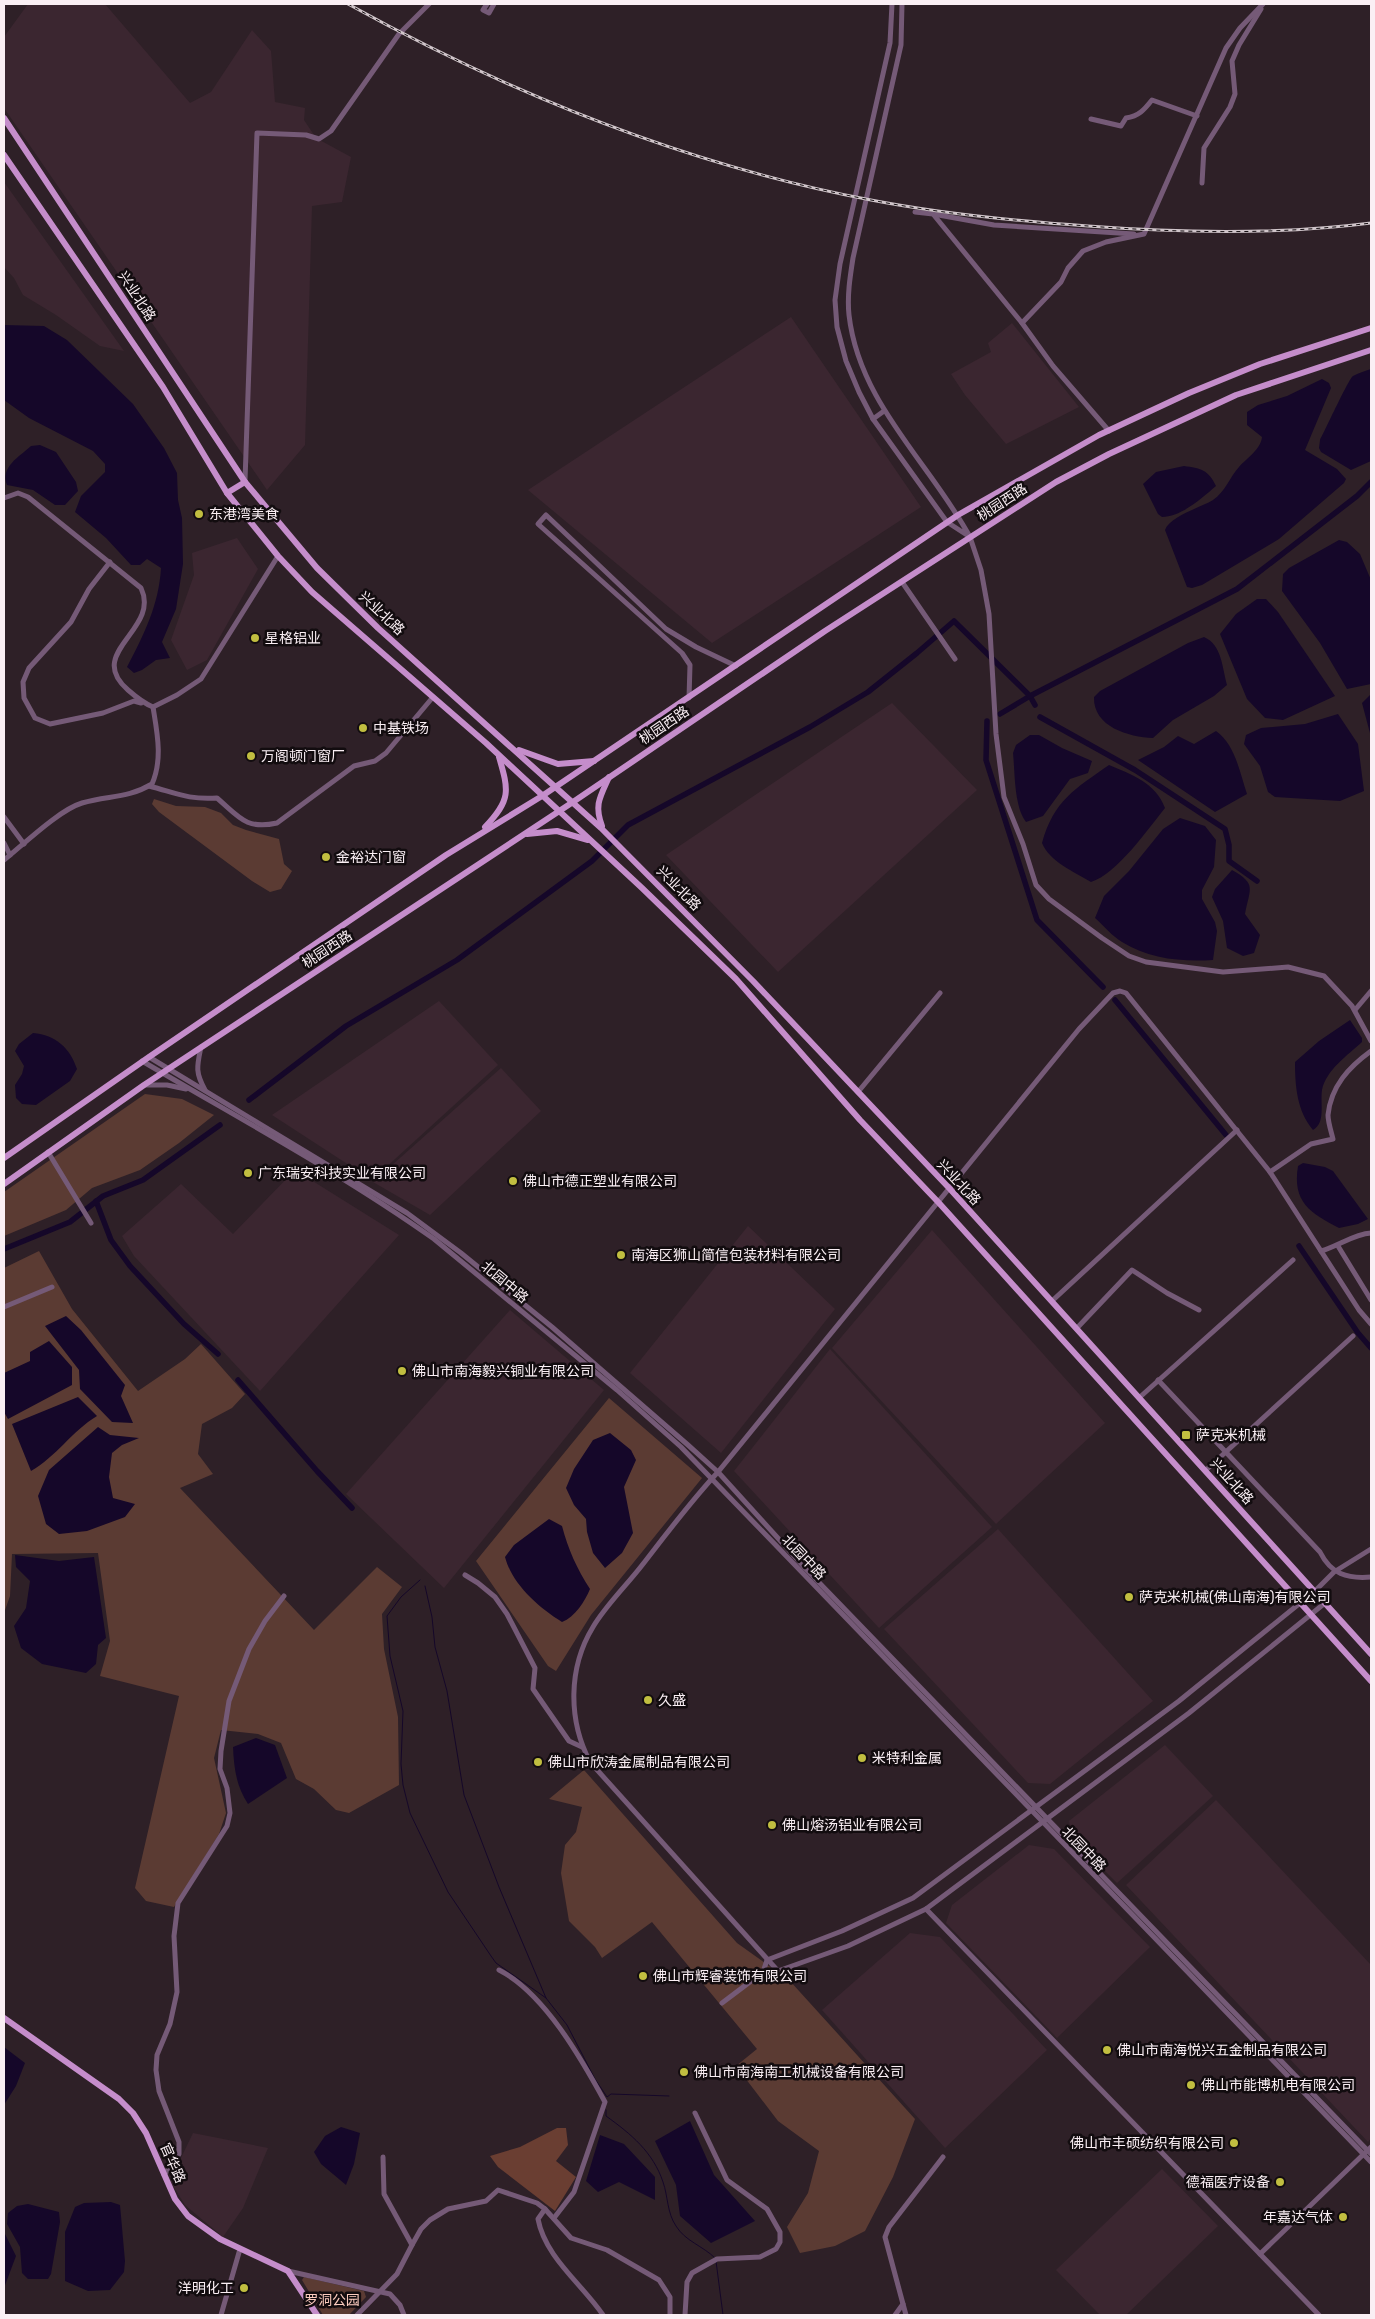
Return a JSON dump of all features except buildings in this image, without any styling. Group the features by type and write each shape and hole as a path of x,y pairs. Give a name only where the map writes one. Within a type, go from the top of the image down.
{"main road":[{"name":"兴业北路","path":"4,118 244,482 317,568 378,628 513,747 603,830 753,981 1077,1328 1371,1654"},
{"name":"兴业北路","path":"4,155 163,387 227,493 278,556 312,592 433,697 593,842 736,979 860,1120 939,1203 1371,1681"},
{"name":"桃园西路","path":"4,1158 149,1056 480,833 542,796 689,698 958,515 1045,464 1109,430 1188,393 1260,364 1371,328"},
{"name":"桃园西路","path":"4,1184 168,1068 1056,482 1198,411 1284,377 1371,350"},
{"path":"227,493 244,482"},
{"path":"513,747 535,757 558,764 595,760"},
{"path":"480,833 500,811 504,803 506,780 499,756"},
{"path":"603,830 597,813 599,798 609,777"},
{"path":"523,834 557,831 576,835 593,842"},
{"name":"官华路","path":"4,2018 119,2099 133,2114 146,2133 175,2199 188,2216 220,2240 288,2271"},
{"path":"288,2271 316,2315"}],"street":[{"path":"244,482 257,133 306,135 319,139 331,131 399,34 429,4"},
{"path":"487,4 484,10 489,13 494,4"},
{"path":"892,4 890,43 840,264 835,300 837,327 846,361 858,392 873,419 947,522 970,537"},
{"path":"902,4 901,45 849,287 849,314 854,344 864,375 884,411 958,515 970,537 981,570 989,614 996,734 1004,797 1024,844 1036,885 1049,899 1129,956 1146,962 1223,972 1288,967 1324,976 1355,1010 1371,1041"},
{"path":"1144,234 1226,48 1240,28 1262,5"},
{"path":"1202,183 1204,148 1230,107 1235,94 1232,61 1239,45 1255,22 1262,5"},
{"path":"1091,119 1120,126 1126,118 1134,117 1144,111 1152,100 1197,116"},
{"path":"915,212 994,225 1144,234"},
{"path":"933,214 1022,323 1053,366 1109,430"},
{"path":"1022,323 1061,282 1068,268 1083,251 1106,242 1144,234"},
{"path":"873,419 884,411"},
{"path":"4,498 18,493 28,497 141,588 145,596 146,606 141,618 117,651 115,665 116,675 123,686 144,703"},
{"path":"689,698 690,665 682,653 538,524 546,515 666,629 696,647 736,666"},
{"path":"110,562 89,590 71,622 29,668 23,682 24,698 35,718 50,724 103,713 134,701 154,707 201,679 278,556"},
{"path":"902,582 955,659"},
{"path":"149,786 177,796 196,799 217,798 242,820 261,827 277,823 354,766 376,761 386,753 433,697"},
{"path":"4,860 72,807 104,798 127,796 152,784 156,775 159,745 154,707"},
{"path":"4,817 24,844"},
{"path":"4,843 10,855"},
{"path":"1326,1603 1189,1714 926,1909 848,1946 778,1971 602,1776 582,1747 574,1709 573,1690 582,1648 593,1626 685,1510 950,1190 1079,1029 1113,993 1120,991 1126,993 1270,1172 1359,1310 1371,1324"},
{"path":"858,1092 940,992"},
{"path":"1355,1010 1371,992"},
{"path":"201,1047 197,1064 197,1077 205,1091"},
{"path":"1270,1172 1311,1144 1332,1138 1328,1116 1336,1086 1347,1071 1371,1051"},
{"name":"北园中路","path":"149,1056 407,1213 437,1235 608,1374 718,1472 805,1568 1044,1821 1369,2152 1371,2162"},
{"name":"北园中路","path":"142,1061 404,1218 434,1239 617,1390 712,1478 1034,1810"},
{"path":"144,1085 167,1085 192,1091"},
{"path":"1052,1301 1237,1130"},
{"path":"48,1152 91,1223"},
{"path":"1321,1251 1338,1246 1360,1234 1371,1233"},
{"path":"1338,1246 1371,1300"},
{"path":"1140,1397 1293,1260"},
{"path":"1077,1328 1132,1270 1167,1294 1199,1310"},
{"path":"4,1307 52,1288"},
{"path":"1206,1470 1353,1336"},
{"path":"1158,1380 1320,1552 1326,1565 1334,1572 1358,1578 1371,1577"},
{"path":"722,2003 763,1972 768,1960 842,1931 913,1898 1180,1701 1315,1591 1334,1572 1371,1549"},
{"path":"465,1576 478,1583 495,1597 507,1614 535,1668 533,1689 569,1741 582,1747"},
{"path":"164,2175 179,2154 179,2142 159,2091 156,2070 157,2055 170,2024 176,1992 174,1936 178,1903 227,1826 230,1813 227,1788 220,1769 229,1701 250,1649 266,1621 284,1596"},
{"path":"926,1909 1319,2315"},
{"path":"499,1970 526,1988 562,2030 605,2102 574,2192 554,2218"},
{"path":"685,2315 687,2282 692,2273 716,2260 760,2257 776,2249 780,2242 780,2232 767,2209 727,2180 695,2113"},
{"path":"1260,2254 1369,2152"},
{"path":"383,2156 384,2194 412,2245"},
{"path":"906,2315 885,2237 890,2227 942,2157"},
{"path":"357,2315 397,2274 421,2229 430,2220 448,2209 486,2201 498,2190 537,2203 554,2218 571,2238 607,2250 659,2280 670,2297 670,2315"},
{"path":"545,2209 538,2220 540,2232 551,2252 580,2284 603,2315"},
{"path":"221,2315 240,2249"},
{"path":"288,2271 390,2294 400,2305 404,2315"},
{"path":"895,2315 903,2304"}],"shaded area":[{"path":"28,4 105,4 190,103 211,92 252,30 271,51 275,102 305,108 304,120 316,138 351,157 342,202 312,206 305,445 267,490 4,108 4,37"},
{"path":"4,182 124,351 100,346 56,315 23,295 14,278 4,267"},
{"path":"791,317 921,507 712,643 528,490"},
{"path":"1012,323 1079,407 1006,444 965,395 951,374 991,352 988,343"},
{"path":"4,325 44,326 67,340 133,404 164,448 177,473 178,500 182,518 183,564 176,609 162,642 170,658 156,660 134,673 127,667 150,619 160,581 161,568 147,559 140,565 131,565 106,538 75,512 81,496 105,472 105,464 93,451 29,418 4,400"},
{"path":"1371,369 1371,461 1351,470 1321,452 1319,448 1320,440 1353,376"},
{"path":"1322,379 1329,383 1331,388 1305,450 1337,469 1346,479 1344,483 1279,539 1202,585 1192,588 1187,587 1165,530 1168,525 1179,516 1213,500 1259,445 1262,437 1247,425 1247,412 1258,405 1287,396"},
{"path":"40,445 56,452 76,482 78,491 65,505 55,505 33,490 7,485 6,473 16,458 31,446"},
{"path":"1184,466 1207,473 1216,486 1184,510 1162,517 1158,514 1143,484 1156,472"},
{"path":"237,538 258,569 207,660 187,670 171,640 194,575 192,553"},
{"path":"1339,540 1347,542 1360,554 1371,580 1371,684 1347,689 1320,643 1282,591 1283,574 1289,568"},
{"path":"1257,599 1266,599 1278,612 1335,696 1283,720 1265,718 1247,699 1220,634 1236,614"},
{"path":"1204,637 1218,651 1227,685 1214,696 1173,720 1153,738 1134,735 1114,728 1099,716 1095,707 1094,697 1100,691 1188,643"},
{"path":"1371,694 1371,737 1362,703"},
{"path":"892,703 977,790 778,972 666,855"},
{"path":"1338,714 1358,744 1364,791 1340,801 1275,797 1268,792 1260,766 1244,744 1246,735 1261,728 1305,724"},
{"path":"1216,731 1228,743 1232,751 1247,794 1215,812 1138,760 1164,747 1178,736 1194,744"},
{"path":"1030,735 1039,735 1062,748 1092,761 1088,773 1070,779 1043,816 1026,822 1022,816 1017,799 1013,753 1016,745"},
{"path":"1109,765 1142,780 1156,792 1165,808 1121,861 1101,877 1091,882 1056,861 1050,856 1042,843 1053,816 1067,797"},
{"path":"1180,818 1205,826 1216,840 1214,867 1202,890 1202,899 1215,922 1217,931 1213,960 1178,960 1154,956 1132,948 1118,940 1095,918 1104,896 1129,871 1163,829"},
{"path":"1232,870 1248,883 1250,892 1245,914 1260,935 1254,953 1243,956 1227,948 1223,921 1212,897 1215,889"},
{"path":"439,1001 498,1065 372,1180 272,1115"},
{"path":"1350,1020 1362,1038 1362,1042 1338,1063 1324,1083 1320,1123 1313,1130 1303,1115 1300,1106 1295,1062 1319,1041"},
{"path":"33,1033 49,1037 61,1044 70,1055 77,1069 70,1081 36,1105 22,1104 16,1098 15,1085 22,1074 24,1066 15,1051 19,1044"},
{"path":"501,1068 541,1111 430,1215 373,1182"},
{"path":"1303,1163 1325,1167 1333,1171 1368,1219 1358,1224 1339,1228 1320,1217 1305,1205 1298,1189 1297,1178 1298,1166"},
{"path":"295,1170 399,1235 260,1391 134,1256 122,1236 181,1184 233,1234"},
{"path":"748,1226 835,1309 721,1453 630,1373"},
{"path":"932,1230 1105,1423 996,1524 832,1348"},
{"path":"510,1310 604,1390 444,1588 346,1494"},
{"path":"66,1316 81,1330 125,1385 121,1396 133,1423 112,1422 80,1389 79,1370 45,1326"},
{"path":"49,1341 72,1367 72,1385 8,1419 4,1412 4,1373 30,1361 30,1352"},
{"path":"830,1349 992,1527 879,1628 734,1471"},
{"path":"78,1397 97,1416 48,1459 31,1471 12,1424"},
{"path":"98,1427 110,1435 139,1438 122,1445 112,1453 109,1477 113,1498 135,1504 125,1517 87,1531 59,1534 46,1524 38,1496 49,1470"},
{"path":"610,1433 631,1450 636,1460 624,1487 633,1533 622,1553 605,1568 593,1553 587,1532 586,1519 574,1505 566,1488 574,1469 593,1440"},
{"path":"549,1519 562,1526 573,1559 590,1589 579,1608 567,1620 562,1622 527,1594 513,1576 505,1557 514,1545"},
{"path":"998,1529 1153,1701 1050,1784 1028,1783 884,1629"},
{"path":"15,1555 59,1561 94,1557 106,1638 98,1645 96,1664 86,1673 42,1664 21,1648 14,1626 26,1608 30,1581 16,1567"},
{"path":"256,1738 275,1745 287,1778 248,1804 236,1777 233,1747"},
{"path":"1165,1745 1213,1796 1117,1883 1073,1839 1069,1821"},
{"path":"1216,1800 1371,1965 1371,2138 1368,2142 1126,1885"},
{"path":"1029,1845 1054,1849 1150,1947 1057,2038 946,1923 952,1905"},
{"path":"910,1933 940,1937 1047,2050 945,2148 822,2010"},
{"path":"4,2047 25,2063 16,2086 4,2105"},
{"path":"690,2121 714,2175 755,2221 711,2243 680,2216 676,2185 655,2141"},
{"path":"341,2127 360,2133 354,2164 346,2185 321,2164 314,2152 325,2136"},
{"path":"557,2128 566,2128 568,2145 556,2161 576,2177 555,2211 498,2167 490,2156 520,2147"},
{"path":"193,2133 268,2148 243,2208 223,2237 185,2205 170,2181"},
{"path":"600,2135 624,2144 655,2177 655,2200 619,2182 598,2192 586,2181"},
{"path":"1162,2169 1218,2226 1126,2315 1100,2315 1056,2270"},
{"path":"111,2202 120,2205 125,2261 124,2272 110,2290 88,2291 65,2281 65,2232 75,2207 84,2203"},
{"path":"28,2204 59,2212 60,2222 51,2274 48,2279 28,2279 22,2273 20,2247 7,2224 8,2213 17,2206"},
{"path":"4,2232 16,2256 4,2288"}],"green space":[{"path":"154,799 176,806 205,807 221,813 233,825 279,839 284,864 292,871 281,889 270,892 252,881 159,812 152,804"},
{"path":"145,1094 182,1099 214,1115 179,1143 140,1170 92,1188 66,1210 4,1236 4,1192"},
{"path":"39,1251 72,1309 138,1391 185,1359 201,1344 245,1394 232,1408 202,1424 198,1454 213,1474 180,1488 314,1630 377,1567 402,1587 382,1614 384,1649 398,1717 399,1785 349,1813 336,1810 314,1789 296,1779 281,1743 258,1734 221,1730 214,1758 226,1813 219,1834 174,1907 146,1901 135,1888 179,1696 100,1676 110,1641 98,1553 12,1554 10,1596 4,1613 4,1268"},
{"path":"609,1398 702,1478 591,1615 556,1671 548,1666 476,1561"},
{"path":"584,1770 737,1943 790,1981 915,2119 893,2177 865,2231 835,2246 800,2253 787,2227 808,2193 819,2151 778,2121 736,2066 757,2049 652,1922 602,1958 595,1947 569,1921 561,1873 565,1845 576,1832 582,1807 549,1799"},
{"name":"罗洞公园","path":"304,2277 364,2291 366,2297 349,2315 323,2315 302,2280"}],"waterway":[{"path":"249,1100 346,1026 457,960 592,861 628,825 810,727 868,692 954,621 1030,696 1237,589 1357,496 1371,482"},
{"path":"1000,714 1030,696 1035,705"},
{"path":"1040,717 1135,770 1225,829 1229,845 1229,861 1257,881"},
{"path":"987,721 986,760 1037,920 1103,987"},
{"path":"1115,1000 1226,1135"},
{"path":"4,1249 70,1222 103,1196 143,1180 220,1125"},
{"path":"96,1201 111,1240 130,1266 184,1324 218,1354"},
{"path":"1299,1246 1358,1333 1371,1348"},
{"path":"238,1380 317,1471 352,1508"},
{"path":"420,1580 401,1597 387,1616 390,1656 403,1711 401,1764 403,1785 410,1813 448,1892 496,1963 546,1998"},
{"path":"425,1586 432,1617 435,1647 447,1691 464,1795 499,1887 546,1998 567,2025 595,2079 607,2097 611,2094 669,2096"},
{"path":"606,2110 606,2116 640,2144 659,2171 671,2216 680,2231 689,2240 715,2258"},
{"path":"716,2261 723,2315"}],"railway":[{"path":"348,4 473,68 602,123 735,167 802,185 871,200 952,213 1007,219 1159,230 1230,232 1301,230 1371,223"}],"place":[{"name":"东港湾美食","path":"199,514"},
{"name":"星格铝业","path":"255,638"},
{"name":"中基铁场","path":"363,728"},
{"name":"万阁顿门窗厂","path":"251,756"},
{"name":"金裕达门窗","path":"326,857"},
{"name":"广东瑞安科技实业有限公司","path":"248,1173"},
{"name":"佛山市德正塑业有限公司","path":"513,1181"},
{"name":"南海区狮山简信包装材料有限公司","path":"621,1255"},
{"name":"佛山市南海毅兴铜业有限公司","path":"402,1371"},
{"name":"萨克米机械","path":"1186,1435"},
{"name":"萨克米机械(佛山南海)有限公司","path":"1129,1597"},
{"name":"久盛","path":"648,1700"},
{"name":"米特利金属","path":"862,1758"},
{"name":"佛山市欣涛金属制品有限公司","path":"538,1762"},
{"name":"佛山熔汤铝业有限公司","path":"772,1825"},
{"name":"佛山市辉睿装饰有限公司","path":"643,1976"},
{"name":"佛山市南海悦兴五金制品有限公司","path":"1107,2050"},
{"name":"佛山市南海南工机械设备有限公司","path":"684,2072"},
{"name":"佛山市能博机电有限公司","path":"1191,2085"},
{"name":"佛山市丰硕纺织有限公司","path":"1234,2143"},
{"name":"德福医疗设备","path":"1280,2182"},
{"name":"年嘉达气体","path":"1343,2217"},
{"name":"洋明化工","path":"244,2288"}]}
